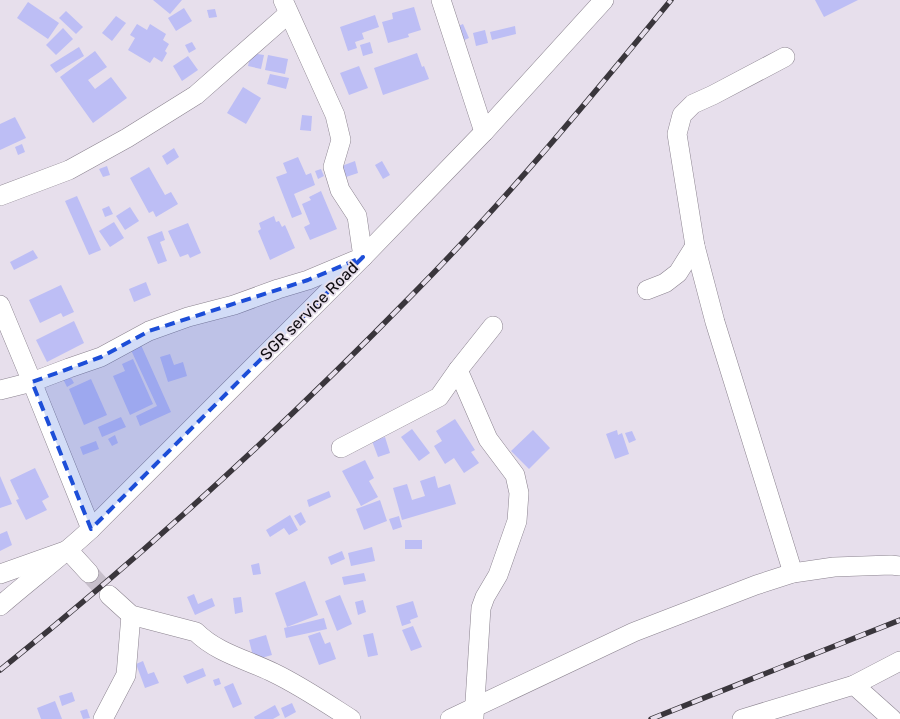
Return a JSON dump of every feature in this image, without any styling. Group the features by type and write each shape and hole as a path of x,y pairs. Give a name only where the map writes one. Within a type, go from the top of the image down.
{"street":[{"path":"441,0 484,132"},
{"name":"SGR service Road","path":"0,606 91,530 363,257 484,132 604,0"},
{"path":"0,196 69,170 127,138 196,95 286,7 335,115 341,140 333,167 340,190 357,216 363,257 308,280 149,331 101,357 32,382 0,390"},
{"path":"786,57 693,104 682,115 677,134 695,246 715,322 793,573"},
{"path":"648,290 665,283 678,273 695,246"},
{"path":"0,305 91,530"},
{"path":"341,448 439,397 493,326"},
{"path":"458,370 488,439 515,475 519,493 517,521 498,575 481,608 474,713"},
{"path":"0,574 68,550 89,573"},
{"path":"450,719 474,713 634,632 756,585 793,573 834,567 900,566"},
{"path":"109,595 131,615 196,632 202,638 229,654 276,674 351,719"},
{"path":"103,719 126,675 131,615"},
{"path":"742,719 854,685 900,662"},
{"path":"854,685 892,719"}],"highlighted area":[{"path":"363,257 91,529 32,382 101,357 149,331 308,280"}],"building":[{"path":"153,0 182,0 170,14"},
{"path":"815,0 858,0 824,17"},
{"path":"28,2 59,23 48,39 17,18"},
{"path":"414,7 421,30 408,34 409,37 388,43 382,22 393,19 392,13"},
{"path":"184,8 192,21 176,31 168,18"},
{"path":"215,9 217,17 209,18 207,10"},
{"path":"66,11 83,27 76,34 59,18"},
{"path":"375,15 379,27 362,33 364,39 355,42 357,48 348,51 340,27"},
{"path":"116,16 126,23 112,41 102,33"},
{"path":"137,24 147,30 150,24 166,34 163,40 169,44 162,62 154,57 150,63 128,50 135,38 130,35"},
{"path":"463,24 469,38 462,41 456,27"},
{"path":"515,26 516,34 492,40 490,32"},
{"path":"63,28 73,39 56,55 46,45"},
{"path":"485,30 488,43 476,46 473,33"},
{"path":"192,42 196,49 189,53 185,45"},
{"path":"370,42 373,53 363,56 360,45"},
{"path":"79,47 84,56 56,73 50,65"},
{"path":"95,51 107,67 88,80 95,89 111,77 127,98 93,123 60,77"},
{"path":"251,53 264,55 261,69 248,66"},
{"path":"417,53 429,79 383,95 374,68"},
{"path":"268,55 288,59 285,74 265,70"},
{"path":"188,56 198,70 182,81 173,66"},
{"path":"359,66 368,88 349,95 340,73"},
{"path":"270,74 289,78 286,89 267,84"},
{"path":"243,87 261,98 246,124 227,113"},
{"path":"302,115 312,116 311,131 300,130"},
{"path":"15,117 26,138 0,150 0,124"},
{"path":"22,144 25,152 18,155 15,147"},
{"path":"174,148 179,157 167,165 162,156"},
{"path":"298,157 306,175 311,173 315,185 294,194 302,214 292,218 276,177 287,173 283,163"},
{"path":"355,161 358,173 343,178 339,167"},
{"path":"382,161 390,175 383,179 375,165"},
{"path":"107,166 110,175 103,177 99,169"},
{"path":"149,167 165,195 171,192 178,204 156,217 153,211 149,213 130,178"},
{"path":"321,169 324,176 318,179 315,171"},
{"path":"321,191 337,229 310,240 304,227 310,224 302,204 311,200 309,197"},
{"path":"77,196 101,250 89,255 65,201"},
{"path":"109,206 113,214 105,217 102,209"},
{"path":"130,207 139,221 125,230 116,216"},
{"path":"274,216 276,222 279,221 282,227 285,225 295,248 270,260 258,231 261,229 259,223"},
{"path":"114,222 124,238 110,247 99,231"},
{"path":"188,223 201,253 190,258 188,254 180,257 168,231"},
{"path":"162,231 165,240 160,242 167,261 158,264 147,237"},
{"path":"33,250 38,258 14,270 10,262"},
{"path":"146,282 151,295 134,302 129,289"},
{"path":"61,285 74,312 63,317 61,313 40,323 29,300"},
{"path":"74,321 84,343 47,362 36,340"},
{"path":"141,345 171,412 140,426 136,416 157,406 131,350"},
{"path":"170,354 174,365 183,362 187,376 168,382 160,357"},
{"path":"133,359 153,404 130,415 113,376 125,371 122,364"},
{"path":"70,376 74,383 67,387 63,379"},
{"path":"91,379 107,415 84,425 69,389"},
{"path":"121,417 126,427 102,437 98,427"},
{"path":"455,419 475,450 471,452 479,463 464,473 454,458 445,464 434,446 442,441 436,431"},
{"path":"412,429 430,453 419,461 401,437"},
{"path":"533,430 550,448 529,469 511,451"},
{"path":"617,430 618,435 622,433 629,454 615,459 606,434"},
{"path":"632,431 636,440 629,443 625,433"},
{"path":"115,435 118,443 112,446 108,439"},
{"path":"385,437 390,453 378,457 372,441"},
{"path":"96,441 99,449 83,455 80,447"},
{"path":"365,460 374,478 369,481 378,497 361,506 342,471"},
{"path":"35,468 49,497 42,501 47,510 26,520 16,500 19,499 10,480"},
{"path":"0,476 12,504 0,508"},
{"path":"435,476 438,488 450,484 456,504 402,520 393,488 407,484 412,500 425,496 420,481"},
{"path":"329,491 331,497 309,507 307,500"},
{"path":"380,500 387,521 364,530 356,509"},
{"path":"301,512 306,522 300,526 294,516"},
{"path":"290,515 298,530 289,535 284,528 270,537 266,530"},
{"path":"399,516 402,527 393,530 389,519"},
{"path":"7,531 12,545 0,551 0,534"},
{"path":"405,540 422,540 422,549 405,549"},
{"path":"372,547 375,561 351,566 348,553"},
{"path":"342,551 345,559 331,565 328,557"},
{"path":"259,563 261,574 253,575 251,565"},
{"path":"364,573 366,581 344,585 342,577"},
{"path":"305,581 318,615 287,627 275,593"},
{"path":"194,594 198,604 212,598 215,606 195,615 187,597"},
{"path":"340,595 352,624 337,631 325,601"},
{"path":"241,597 243,612 235,614 233,598"},
{"path":"363,600 366,612 358,615 355,602"},
{"path":"413,601 418,617 410,620 411,623 402,626 396,606"},
{"path":"324,618 327,629 286,638 284,628"},
{"path":"413,626 422,647 411,651 402,630"},
{"path":"320,632 325,644 330,642 336,659 319,665 308,636"},
{"path":"373,633 378,655 368,657 363,635"},
{"path":"266,635 272,655 254,660 249,640"},
{"path":"143,661 148,674 154,672 159,683 145,688 136,664"},
{"path":"203,668 206,676 187,684 183,676"},
{"path":"219,678 221,684 215,686 213,680"},
{"path":"233,683 242,704 233,708 224,687"},
{"path":"72,692 75,701 62,706 59,696"},
{"path":"55,701 62,719 41,719 37,708"},
{"path":"292,703 296,712 285,718 281,708"},
{"path":"275,705 280,715 273,719 255,719 254,717"},
{"path":"87,709 90,718 83,719 80,711"}],"tunnel":[{"path":"89,573 109,595"}],"railway":[{"path":"0,670 160,535 263,441 364,344 447,259 513,187 671,0"},
{"path":"651,719 900,620"}]}
